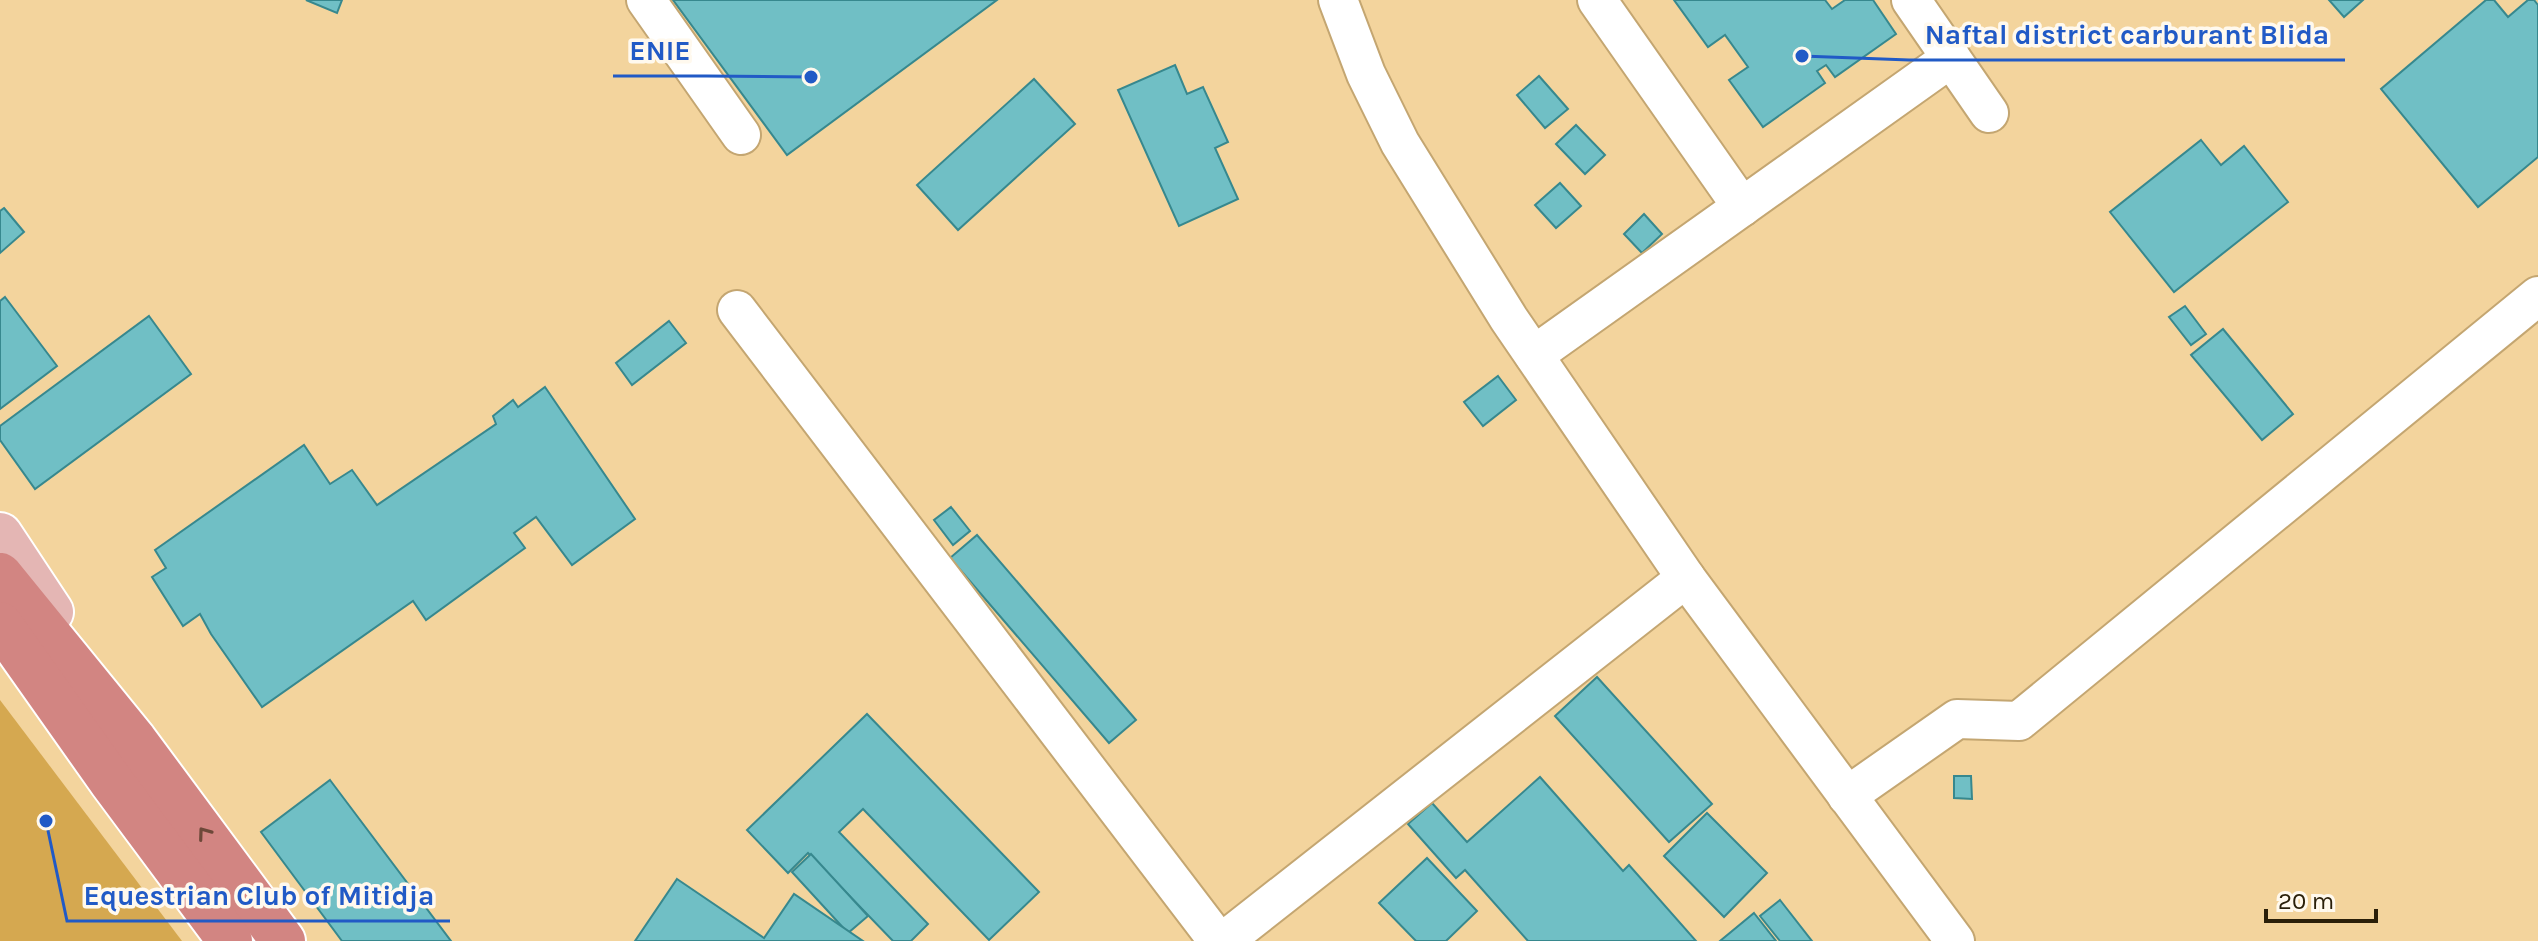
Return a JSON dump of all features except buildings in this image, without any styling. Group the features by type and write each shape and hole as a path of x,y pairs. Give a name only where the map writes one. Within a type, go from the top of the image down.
{"highway":[{"path":"0,575 135,741 283,941"},
{"path":"0,624 230,941"}],"main road":[{"path":"0,535 135,741"},
{"path":"0,651 111,781"}],"street":[{"path":"646,0 741,135"},
{"path":"1338,0 1366,74 1400,143 1509,319 1686,578 1955,941"},
{"path":"1597,0 1742,207"},
{"path":"1911,0 1989,113"},
{"path":"1534,355 1951,58"},
{"path":"1847,796 1957,719 2019,721 2538,296"},
{"path":"737,310 1221,941 1686,578"}],"shaded area":[{"path":"0,700 182,941 0,941"}],"place":[{"name":"Naftal district carburant Blida","path":"1802,56"},
{"name":"ENIE","path":"811,77"},
{"name":"Equestrian Club of Mitidja","path":"46,821"}]}
